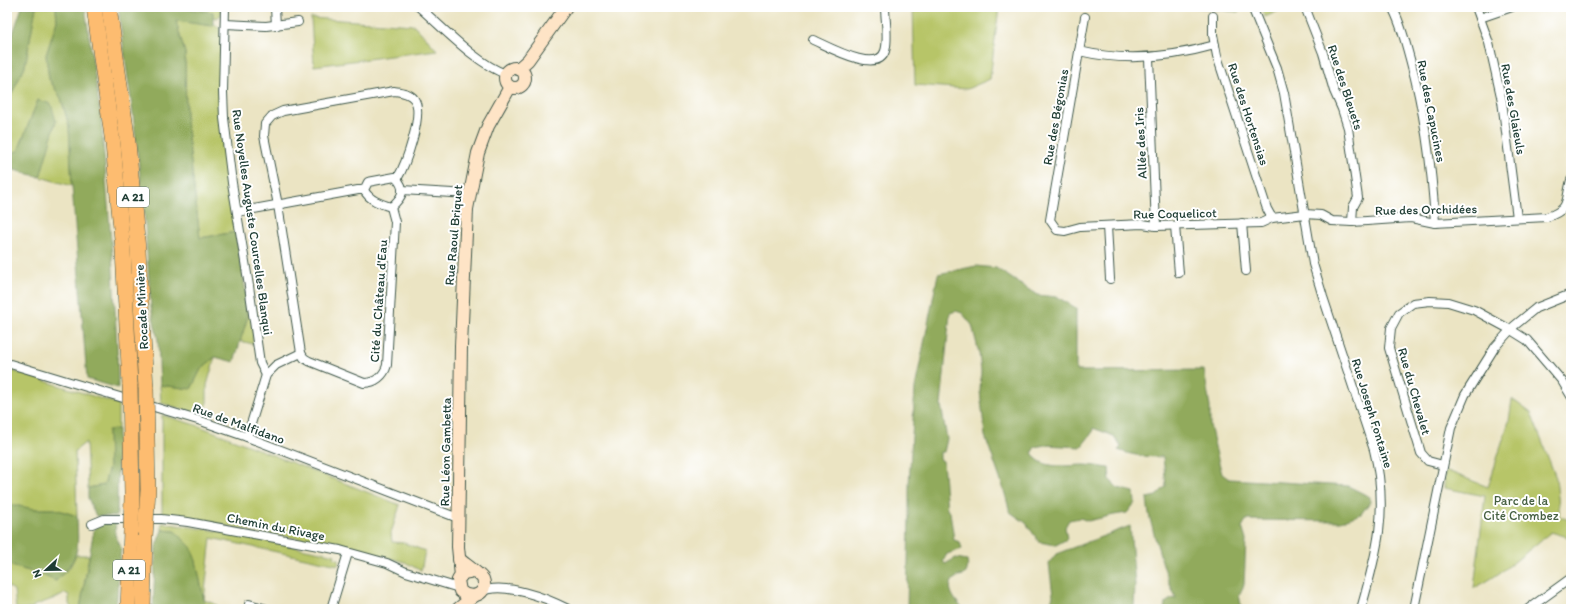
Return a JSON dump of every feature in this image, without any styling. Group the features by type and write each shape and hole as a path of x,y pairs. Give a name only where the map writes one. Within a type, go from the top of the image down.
{"highway":[{"name":"Rocade Minière","path":"94,7 113,144 123,250 130,385 132,496 128,609"},
{"name":"Rocade Minière","path":"109,7 128,151 138,250 146,388 148,490 143,609"}],"main road":[{"path":"518,69 528,60 566,7"},
{"path":"511,69 518,69 524,73 525,82 518,88 510,87 505,80 506,74 511,69"},
{"name":"Rue Raoul Briquet","path":"461,346 464,251 469,194 478,154 488,126 510,87"},
{"name":"Rue Léon Gambetta","path":"458,609 460,559 458,547 458,518 461,346"},
{"path":"460,559 479,575 484,587 477,594 467,596 458,584 466,571 479,575"},
{"name":"Rue Léon Gambetta","path":"458,609 477,594"}],"street":[{"name":"Rue Noyelles Auguste Courcelles Blanqui","path":"225,7 223,92 224,118 260,363 266,375"},
{"path":"275,7 276,26"},
{"path":"419,7 458,43 495,70 506,74"},
{"path":"813,40 858,60 877,60 883,56 886,46 885,7"},
{"name":"Rue Joseph Fontaine","path":"1252,7 1277,68 1284,93 1316,274 1374,450 1380,476 1382,498 1380,535 1361,609"},
{"name":"Rue des Bleuets","path":"1309,7 1308,12 1348,128 1358,198 1353,207 1352,222"},
{"name":"Rue des Capucines","path":"1392,7 1400,25 1422,105 1432,173 1435,223"},
{"name":"Rue des Glaieuls","path":"1476,7 1489,43 1502,101 1517,218"},
{"path":"1480,18 1512,7"},
{"name":"Rue des Hortensias","path":"1213,16 1213,35 1215,46 1267,209 1272,218"},
{"name":"Rue des Bégonias","path":"1050,220 1085,17"},
{"path":"225,24 276,26 298,22"},
{"path":"1079,51 1095,55 1148,58 1189,52 1215,46"},
{"name":"Allée des Iris","path":"1148,58 1156,226"},
{"path":"247,437 266,375 276,365 301,353 278,205 264,136 265,124 272,116 283,111 394,91 406,93 414,99 418,109 417,120 402,170 397,179"},
{"path":"395,177 401,183 402,190 398,201 391,207 367,196 364,190 368,182 395,177"},
{"name":"Rue des Orchidées","path":"1305,214 1321,215 1332,221 1352,222 1411,218 1435,223 1547,217 1558,213 1564,208 1571,180"},
{"path":"237,212 364,190"},
{"path":"402,190 469,194"},
{"name":"Cité du Château d'Eau","path":"301,353 304,358 310,361 364,383 374,381 385,372 387,365 395,222 391,207"},
{"name":"Rue Coquelicot","path":"1050,220 1057,230 1065,231 1080,227 1142,224 1175,226 1261,223 1272,218 1305,214"},
{"path":"1242,224 1246,271"},
{"path":"1107,226 1110,279"},
{"path":"1175,226 1179,273"},
{"name":"Rue du Chevalet","path":"1414,609 1451,428 1465,395 1495,347 1511,330 1536,308 1571,294"},
{"name":"Rue du Chevalet","path":"1443,465 1428,460 1421,453 1389,348 1391,328 1399,313 1413,303 1430,301 1448,302 1474,310 1511,330"},
{"path":"1511,330 1527,340 1562,382 1571,396"},
{"name":"Rue de Malfidano","path":"7,363 201,421 247,437 458,518"},
{"name":"Chemin du Rivage","path":"92,524 104,518 168,520 256,534 348,553 387,563 406,572 458,584"},
{"path":"330,609 348,553"},
{"path":"479,575 494,588"},
{"path":"1528,609 1571,578"},
{"path":"477,594 494,588 527,593 551,600 568,609"},
{"path":"249,604 267,609"}],"green space":[{"path":"22,7 36,7 25,66 7,106 7,51"},
{"path":"36,7 56,7 57,21 46,55 49,79 61,98 69,126 72,186 40,177 56,121 38,100 18,151 7,154 7,106 25,66"},
{"path":"56,7 85,7 101,119 112,253 118,388 87,379 72,186 69,126 61,98 49,79 46,55 57,21"},
{"path":"118,7 171,7 213,12 213,26 176,21 185,53 186,121 200,238 236,232 246,293 245,299 247,319 234,362 215,357 201,369 191,389 160,385 158,340 151,307 144,210 133,114"},
{"path":"221,7 221,15 217,18 213,17 213,12 171,8"},
{"path":"913,7 999,7 990,79 967,89 915,85"},
{"path":"1191,7 1243,7 1238,12"},
{"path":"1261,7 1287,7 1265,17"},
{"path":"311,18 414,25 437,50 314,66"},
{"path":"175,20 212,26 213,24 218,26 221,31 220,124 236,232 200,238 186,121 185,53"},
{"path":"38,100 51,104 56,121 40,177 7,168 7,154 18,151"},
{"path":"976,266 996,268 1037,295 1057,297 1076,308 1076,371 1204,370 1210,407 1210,425 1222,474 1229,479 1348,486 1370,497 1370,502 1361,514 1341,521 1246,520 1242,527 1246,540 1244,585 1239,595 1242,609 1164,609 1165,603 1176,598 1167,577 1156,541 1149,515 1147,498 1156,496 1166,486 1163,457 1140,456 1118,450 1121,447 1114,436 1093,428 1092,433 1081,447 1045,445 1035,447 1032,452 1036,458 1041,462 1055,466 1087,465 1109,468 1110,480 1118,488 1134,492 1135,503 1127,513 1088,521 1080,518 1069,520 1065,527 1067,539 1056,545 1039,542 1026,523 1010,512 985,436 980,391 981,371 979,353 972,325 962,313 956,311 950,313 941,405 947,439 944,452 940,452 940,459 943,461 947,510 950,512 954,540 960,542 962,549 947,554 943,561 945,564 956,558 967,560 968,566 966,573 954,579 950,587 952,595 963,609 907,609 909,484 915,388 938,274"},
{"path":"246,293 253,331 253,344 240,341 247,319 245,299"},
{"path":"215,357 207,385 207,402 203,415 161,403 160,385 191,389 201,369"},
{"path":"7,369 118,404 118,429 108,431 109,467 104,485 88,488 86,442 75,451 77,516 55,509 35,509 7,504"},
{"name":"Parc de la Cité Crombez","path":"1512,399 1531,413 1556,478 1560,516 1571,521 1571,538 1551,532 1504,570 1474,588 1485,496 1444,488 1445,470 1488,487 1509,421"},
{"path":"162,415 199,426 400,505 391,533 392,542 404,543 425,551 421,571 405,562 341,546 162,515"},
{"path":"118,429 117,516 96,516 88,498 88,488 104,485 109,467 108,430"},
{"path":"7,504 35,509 55,509 77,516 78,537 76,552 70,565 56,581 7,563"},
{"path":"116,521 115,535 121,548 116,609 80,609 94,529 98,524"},
{"path":"162,523 212,530 335,555 334,558 339,559 338,565 211,538 204,600 196,561 175,531 162,530"},
{"path":"1130,526 1135,585 1134,609 1048,609 1053,596 1049,563 1056,554"},
{"path":"162,530 175,531 191,547 196,561 204,600 204,609 153,609 156,546"},
{"path":"76,555 89,555 80,609 72,609 69,604 69,595 65,593 61,596 33,606 33,609 16,609 14,590 7,586 7,563 56,581 70,567"},
{"path":"204,600 217,605 216,609 204,609"}]}
